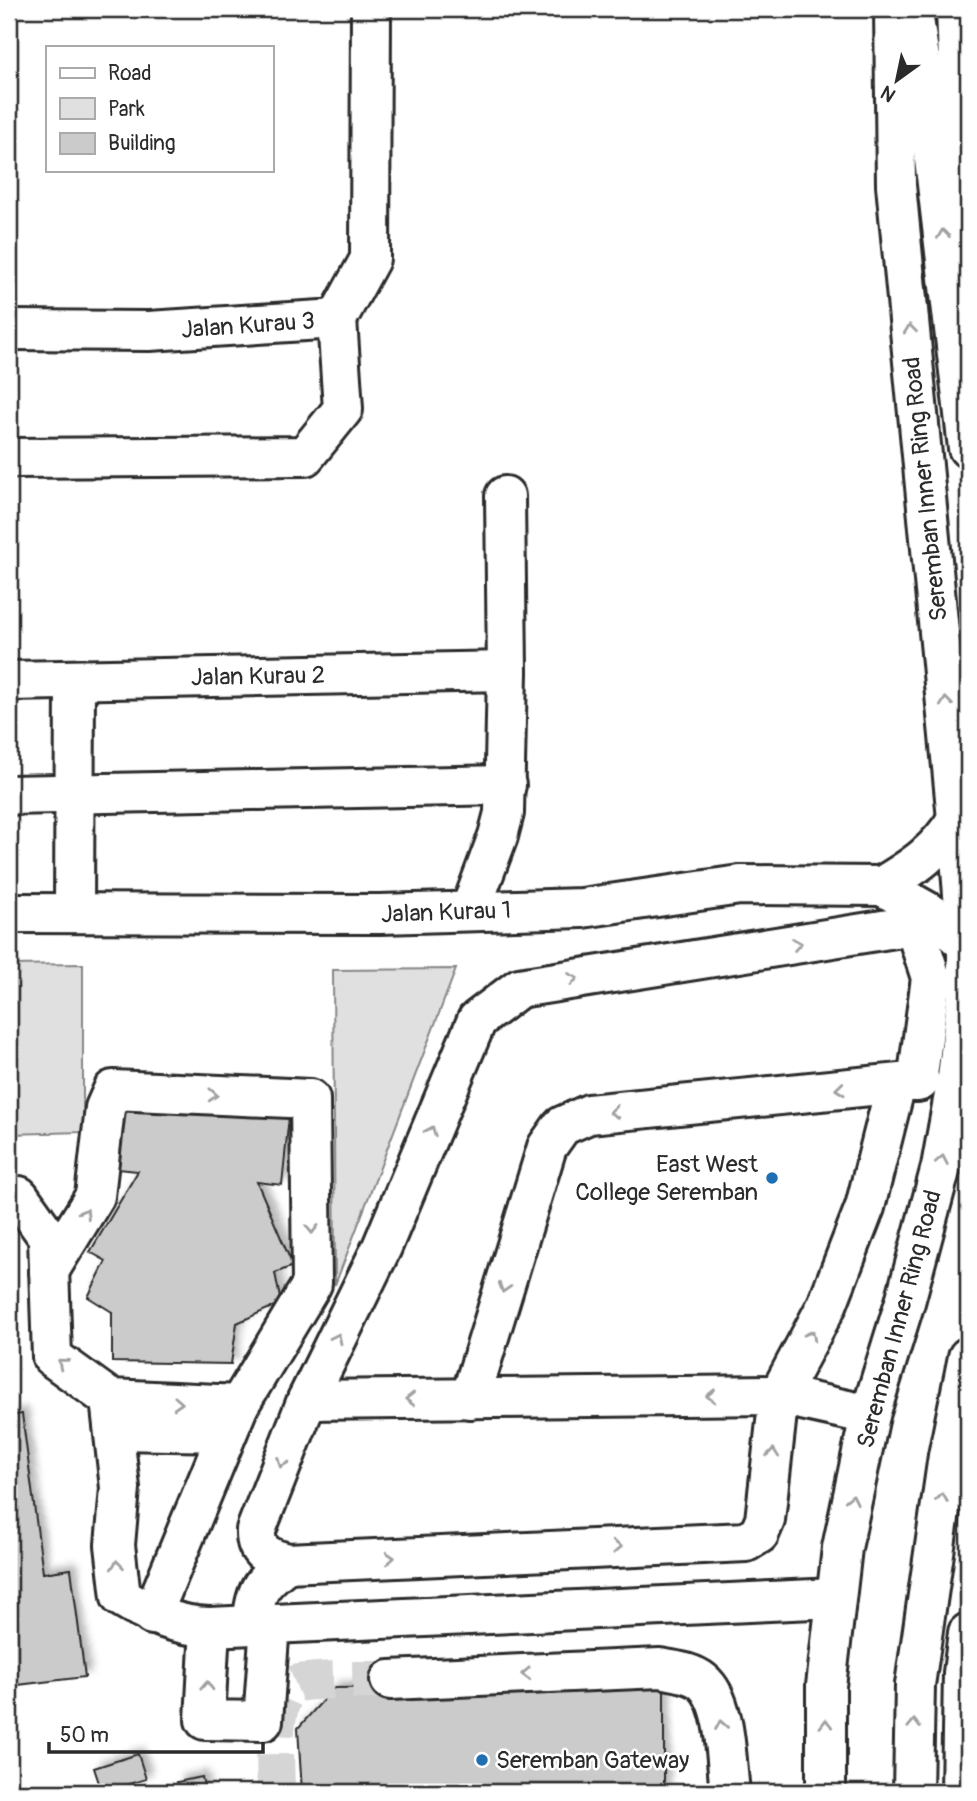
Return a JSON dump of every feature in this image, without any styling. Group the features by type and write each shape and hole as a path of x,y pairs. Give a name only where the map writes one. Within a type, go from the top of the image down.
{"main road":[{"name":"Jalan Kurau 3","path":"9,330 149,331 337,320 370,259 371,9"},
{"name":"Seremban Inner Ring Road","path":"826,1792 826,1686 842,1548 870,1415 905,1302 941,1167 957,1078 967,994 967,945 957,819 896,185 894,9"},
{"path":"912,9 931,133 968,448"},
{"path":"956,9 962,164 968,207"},
{"path":"9,458 305,456 343,409 337,320"},
{"path":"470,911 498,836 506,785 505,496"},
{"name":"Jalan Kurau 2","path":"9,681 507,671"},
{"path":"74,913 75,680"},
{"path":"9,795 506,785"},
{"name":"Jalan Kurau 1","path":"9,913 582,908 740,886 881,886 918,865 936,850 957,819"},
{"name":"Jalan Kurau 1","path":"881,886 937,918 967,945"},
{"path":"914,925 931,978 907,1083 865,1207 827,1305 779,1395 765,1520 759,1534 746,1542 287,1563 261,1552 255,1544 256,1530 307,1400 382,1247 477,1020 519,988 914,925"},
{"path":"470,1399 547,1147 562,1126 589,1114 957,1078"},
{"path":"49,1271 95,1196 105,1108 113,1090 310,1099 312,1284 233,1419 152,1615"},
{"path":"19,1196 48,1237 52,1357 113,1415 120,1488 115,1545 121,1597 152,1615 190,1626 210,1627 835,1598"},
{"path":"913,1792 915,1685 948,1455 968,1357"},
{"path":"307,1400 779,1395 870,1415"},
{"path":"113,1415 233,1419"},
{"path":"210,1627 205,1720 263,1721 261,1624 255,1597 262,1582 287,1563"},
{"path":"961,1792 963,1673 968,1633"},
{"path":"390,1680 660,1668 690,1675 702,1681 713,1694 722,1726 730,1792"}],"green space":[{"path":"83,964 83,1132 9,1134 9,965"},
{"path":"456,969 335,1285 333,970"}],"building":[{"path":"125,1100 289,1116 282,1185 257,1182 293,1266 275,1273 281,1303 237,1323 231,1364 112,1362 112,1312 88,1297 106,1261 90,1252 138,1171 118,1169"},
{"path":"22,1414 43,1573 71,1569 85,1677 9,1686 9,1416"},
{"name":"Seremban Gateway","path":"664,1684 664,1792 302,1792 298,1728 334,1688"},
{"path":"138,1754 146,1779 102,1792 94,1768"},
{"path":"202,1777 205,1792 179,1792 177,1782"}],"tunnel":[{"path":"276,1792 276,1732 281,1702 287,1690 296,1684 314,1681 390,1680"}],"place":[{"name":"East West College Seremban","path":"772,1178"},
{"name":"Seremban Gateway","path":"482,1760"}]}
